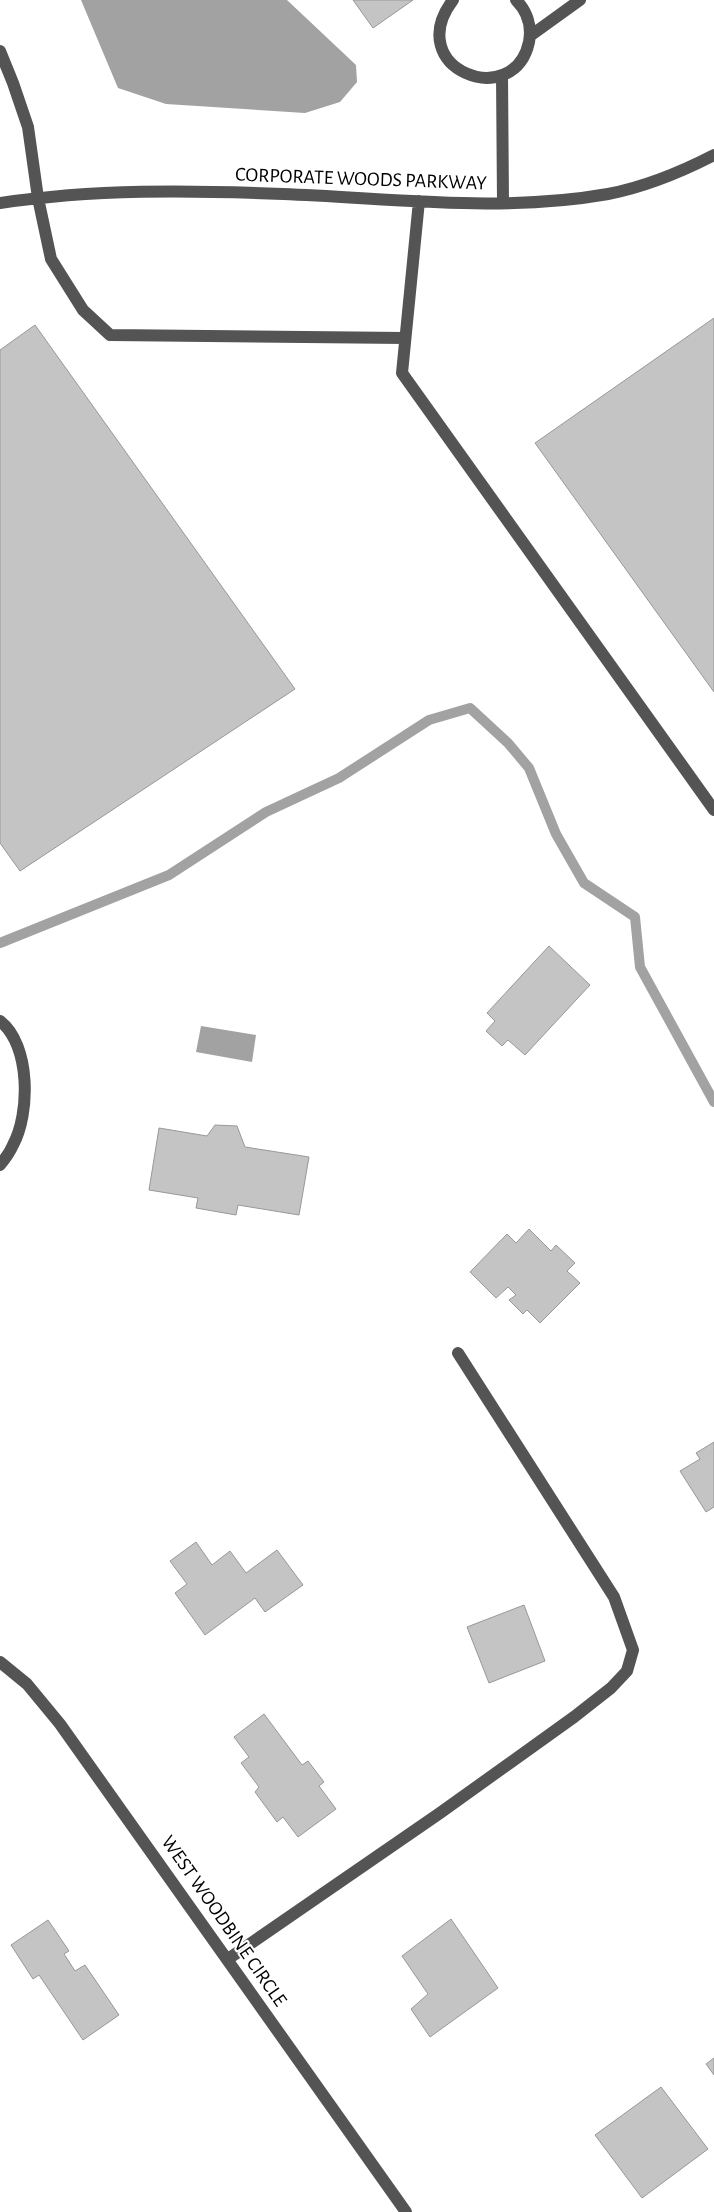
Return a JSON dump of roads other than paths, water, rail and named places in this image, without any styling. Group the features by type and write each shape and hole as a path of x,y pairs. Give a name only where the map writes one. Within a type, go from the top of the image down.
{"street":[{"path":"453,0 443,13 439,28 440,44 446,58 457,70 471,76 487,79 502,75 513,69 522,60 528,48 530,36 529,20 522,6 516,0"},
{"path":"530,36 580,0"},
{"path":"0,51 28,127 38,198 51,259 83,310 110,335 405,338"},
{"path":"502,75 503,203"},
{"name":"CORPORATE WOODS PARKWAY","path":"0,204 38,198 126,191 281,194 503,203 560,200 609,194 646,184 714,155"},
{"path":"420,201 402,373 714,810"},
{"path":"0,1022 8,1027 17,1043 25,1070 22,1122 14,1145 0,1164"},
{"path":"228,1960 440,1813 574,1717 611,1688 627,1670 633,1650 614,1597 458,1353"},
{"name":"WEST WOODBINE CIRCLE","path":"0,1662 27,1684 60,1724 406,2212"}],"waterway":[{"path":"0,943 169,875 266,812 339,778 429,720 470,708 508,743 529,768 556,834 584,883 635,917 640,967 714,1102"}]}
